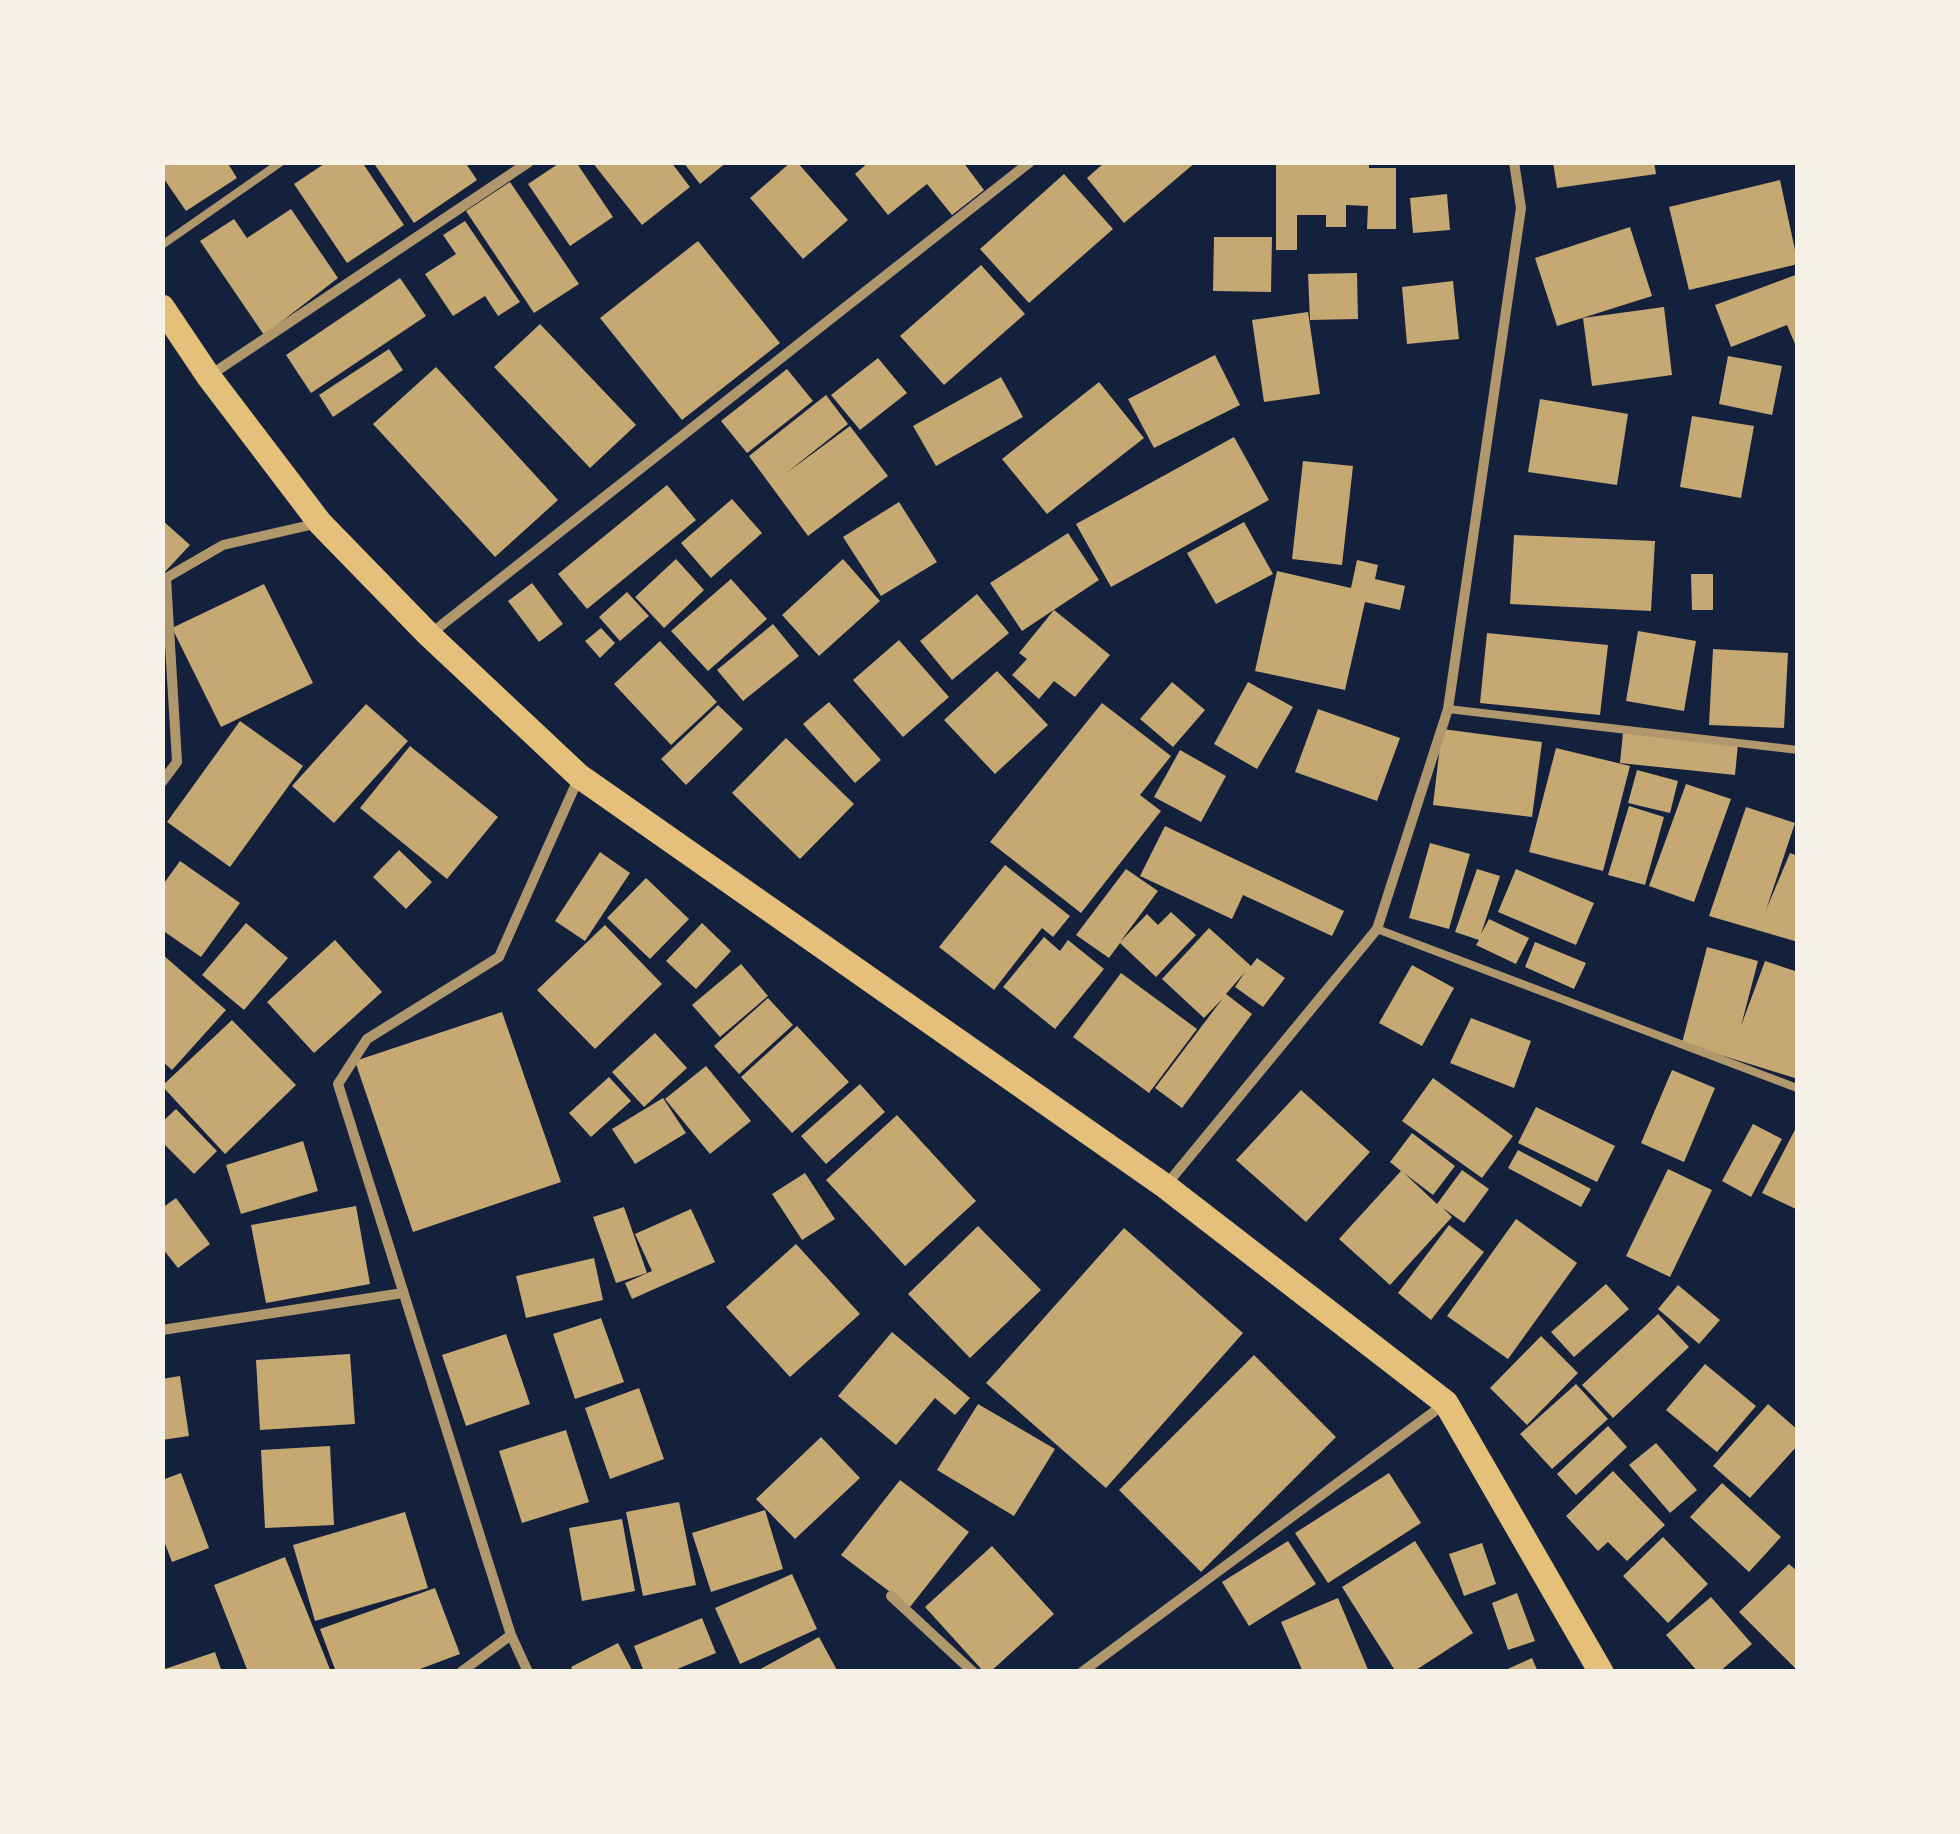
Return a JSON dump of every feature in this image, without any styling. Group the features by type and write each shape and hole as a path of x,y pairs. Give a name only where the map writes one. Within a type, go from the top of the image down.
{"main road":[{"path":"162,307 208,376 320,523 429,635 580,776 1165,1186 1446,1403 1602,1672"}],"street":[{"path":"208,376 528,162"},
{"path":"429,635 1030,162"},
{"path":"1165,1186 1378,929 1448,708 1521,208 1514,162"},
{"path":"162,782 177,762 166,578 224,545 320,523"},
{"path":"528,1672 511,1636 338,1084 367,1039 499,956 580,776"},
{"path":"162,1330 404,1293"},
{"path":"1082,1672 1446,1403"},
{"path":"891,1596 973,1672"},
{"path":"461,1672 511,1636"}],"lane":[{"path":"162,246 280,162"},
{"path":"1448,708 1798,750"},
{"path":"1378,929 1797,1088"}],"building":[{"path":"162,162 227,162 237,178 186,211 162,176"},
{"path":"327,162 362,162 404,225 347,263 294,184"},
{"path":"373,162 465,162 477,180 414,223"},
{"path":"561,162 576,162 613,217 570,246 528,184"},
{"path":"592,162 671,162 690,187 642,225"},
{"path":"683,162 727,162 700,184"},
{"path":"791,162 797,162 848,220 803,259 750,198"},
{"path":"869,162 963,162 984,190 952,215 927,184 888,215 855,174"},
{"path":"1105,162 1196,162 1124,223 1087,178"},
{"path":"1276,162 1369,162 1369,168 1396,168 1396,229 1367,229 1368,206 1346,205 1346,227 1326,227 1326,215 1297,215 1297,250 1276,250"},
{"path":"1553,162 1654,162 1656,174 1557,188"},
{"path":"1064,174 1113,229 1029,303 980,249"},
{"path":"1780,180 1798,264 1689,290 1669,207"},
{"path":"510,182 579,284 534,313 466,211"},
{"path":"1447,194 1450,230 1413,233 1410,198"},
{"path":"291,209 338,278 264,335 200,241 234,219 247,238"},
{"path":"465,221 520,302 498,316 485,296 453,316 425,274 456,254 443,235"},
{"path":"1630,227 1652,296 1557,326 1535,258"},
{"path":"1214,237 1272,237 1271,292 1213,291"},
{"path":"698,241 780,343 682,420 600,318"},
{"path":"981,265 1025,314 944,385 900,336"},
{"path":"1357,273 1358,319 1310,320 1308,274"},
{"path":"1798,274 1798,351 1787,325 1731,347 1715,305"},
{"path":"400,278 426,316 311,393 286,355"},
{"path":"1453,281 1459,339 1407,344 1402,287"},
{"path":"1664,307 1672,375 1592,386 1583,318"},
{"path":"1308,312 1320,394 1264,402 1252,320"},
{"path":"540,324 636,425 590,468 494,367"},
{"path":"389,349 403,370 333,417 319,395"},
{"path":"1215,355 1240,405 1154,448 1128,399"},
{"path":"1728,356 1782,366 1772,415 1719,404"},
{"path":"878,358 907,393 860,430 831,395"},
{"path":"436,367 558,500 495,557 373,424"},
{"path":"787,369 813,401 747,453 721,421"},
{"path":"1001,377 1023,417 936,466 913,426"},
{"path":"1099,382 1144,438 1047,514 1002,459"},
{"path":"826,395 848,424 785,474 850,426 888,476 808,536 749,456"},
{"path":"1540,399 1628,414 1617,485 1528,472"},
{"path":"1692,416 1754,426 1741,498 1680,487"},
{"path":"1234,437 1269,500 1111,587 1076,524"},
{"path":"1303,461 1353,466 1342,565 1292,559"},
{"path":"667,485 696,520 587,609 558,574"},
{"path":"732,499 762,533 711,578 681,543"},
{"path":"899,502 937,562 881,596 843,537"},
{"path":"162,520 190,545 162,575"},
{"path":"1244,522 1273,574 1216,604 1187,553"},
{"path":"1068,533 1099,580 1022,631 990,583"},
{"path":"1514,535 1655,541 1651,611 1510,604"},
{"path":"676,559 704,590 664,628 635,597"},
{"path":"843,559 880,601 819,656 782,615"},
{"path":"1357,560 1378,565 1375,579 1405,586 1400,610 1365,602 1345,690 1255,671 1277,571 1351,588"},
{"path":"1691,574 1713,574 1713,610 1692,610"},
{"path":"731,579 767,619 708,671 671,631"},
{"path":"532,583 563,624 539,642 508,601"},
{"path":"264,584 313,683 221,727 172,628"},
{"path":"627,592 649,616 620,641 599,617"},
{"path":"977,594 1009,633 952,680 920,641"},
{"path":"1054,610 1110,655 1075,697 1054,681 1039,699 1012,675 1027,659 1019,653"},
{"path":"773,624 799,656 743,701 717,670"},
{"path":"601,628 615,643 600,658 585,641"},
{"path":"1638,631 1696,641 1684,711 1626,701"},
{"path":"1487,633 1608,645 1600,715 1480,703"},
{"path":"899,640 949,697 903,737 853,680"},
{"path":"660,641 717,702 671,745 614,684"},
{"path":"1713,649 1788,653 1784,728 1709,725"},
{"path":"997,671 1048,725 995,774 944,720"},
{"path":"1172,682 1205,710 1173,747 1140,719"},
{"path":"1248,682 1293,707 1257,769 1214,744"},
{"path":"829,702 881,760 855,783 803,724"},
{"path":"1102,703 1171,756 1140,795 1161,811 1081,913 990,842"},
{"path":"366,704 408,741 334,823 292,786"},
{"path":"718,705 743,729 686,785 661,759"},
{"path":"1318,709 1400,738 1377,801 1295,772"},
{"path":"240,721 303,766 230,867 167,822"},
{"path":"1442,729 1542,742 1532,817 1433,805"},
{"path":"1623,733 1738,744 1735,775 1620,763"},
{"path":"786,738 854,804 800,859 732,793"},
{"path":"410,746 498,817 447,879 360,808"},
{"path":"1556,748 1630,766 1603,871 1529,852"},
{"path":"1180,750 1226,776 1201,822 1154,797"},
{"path":"1637,770 1678,781 1670,813 1628,803"},
{"path":"1686,784 1731,799 1694,902 1649,886"},
{"path":"1629,806 1664,817 1645,885 1608,875"},
{"path":"1746,807 1795,823 1766,910 1790,853 1798,856 1798,942 1709,916"},
{"path":"1165,826 1344,911 1332,936 1243,895 1232,919 1140,876"},
{"path":"1430,843 1470,854 1449,929 1409,918"},
{"path":"399,850 432,882 406,909 373,877"},
{"path":"600,852 630,873 585,941 555,921"},
{"path":"180,861 240,903 201,957 162,930 162,886"},
{"path":"1005,865 1070,916 1053,937 1042,928 994,990 939,947"},
{"path":"1126,869 1158,891 1120,942 1147,914 1158,925 1171,912 1196,935 1156,977 1120,943 1109,958 1076,935"},
{"path":"1477,869 1500,876 1481,934 1489,919 1529,938 1516,964 1476,945 1479,940 1455,932"},
{"path":"1516,869 1594,903 1576,945 1498,912"},
{"path":"646,878 689,919 650,959 607,918"},
{"path":"246,923 288,958 244,1010 202,975"},
{"path":"702,923 731,951 696,989 666,961"},
{"path":"605,925 662,984 595,1049 537,990"},
{"path":"1209,928 1251,966 1257,958 1285,978 1263,1007 1235,987 1245,972 1226,994 1252,1014 1182,1108 1155,1088 1223,998 1204,1018 1162,979"},
{"path":"1044,937 1060,951 1068,940 1104,969 1055,1029 1003,987"},
{"path":"335,940 382,992 314,1053 267,1002"},
{"path":"1535,942 1586,963 1574,989 1525,967"},
{"path":"1707,947 1758,961 1741,1026 1765,961 1798,972 1798,1079 1682,1043"},
{"path":"162,954 226,1010 172,1070 162,1061"},
{"path":"741,964 768,996 720,1037 692,1005"},
{"path":"1412,965 1454,988 1422,1046 1379,1023"},
{"path":"1121,973 1197,1029 1149,1093 1073,1037"},
{"path":"768,998 793,1025 739,1074 714,1046"},
{"path":"502,1012 561,1182 413,1232 355,1061"},
{"path":"1471,1018 1531,1041 1514,1088 1450,1063"},
{"path":"232,1020 296,1085 225,1154 162,1086"},
{"path":"797,1026 849,1082 792,1133 741,1077"},
{"path":"655,1033 687,1068 644,1107 612,1072"},
{"path":"706,1066 751,1121 710,1154 665,1099"},
{"path":"1672,1070 1715,1088 1684,1162 1641,1143"},
{"path":"609,1077 631,1101 591,1137 569,1113"},
{"path":"1433,1078 1513,1136 1482,1178 1402,1121"},
{"path":"860,1084 885,1112 826,1164 801,1136"},
{"path":"1301,1090 1370,1152 1306,1222 1236,1160"},
{"path":"663,1098 686,1133 635,1164 612,1129"},
{"path":"1536,1107 1615,1146 1597,1182 1518,1143"},
{"path":"176,1109 217,1151 194,1174 162,1142 162,1122"},
{"path":"897,1115 976,1201 905,1266 826,1180"},
{"path":"1753,1124 1782,1139 1751,1197 1722,1181"},
{"path":"1798,1124 1798,1210 1762,1193"},
{"path":"1412,1133 1455,1166 1433,1195 1404,1173 1437,1204 1462,1170 1489,1189 1464,1223 1443,1208 1452,1217 1390,1285 1339,1239 1401,1171 1390,1162"},
{"path":"303,1141 318,1191 241,1214 226,1165"},
{"path":"1518,1150 1591,1189 1581,1207 1508,1168"},
{"path":"1668,1169 1712,1190 1670,1277 1626,1256"},
{"path":"805,1173 835,1219 802,1240 772,1194"},
{"path":"176,1198 210,1244 178,1268 162,1248 162,1208"},
{"path":"356,1206 370,1284 266,1303 251,1225"},
{"path":"624,1207 647,1273 616,1283 593,1217"},
{"path":"691,1209 715,1262 632,1299 625,1283 652,1271 635,1234"},
{"path":"1516,1219 1577,1263 1508,1359 1447,1316"},
{"path":"1449,1225 1484,1252 1431,1320 1398,1293"},
{"path":"978,1226 1041,1290 970,1358 908,1294"},
{"path":"1124,1228 1243,1333 1106,1488 986,1383"},
{"path":"796,1244 860,1314 790,1377 726,1307"},
{"path":"594,1258 603,1300 526,1318 516,1276"},
{"path":"1606,1284 1629,1309 1574,1357 1551,1332"},
{"path":"1678,1285 1720,1320 1699,1344 1658,1309"},
{"path":"1658,1314 1689,1347 1613,1418 1582,1385"},
{"path":"601,1318 624,1382 575,1399 553,1334"},
{"path":"892,1332 970,1398 955,1415 935,1398 896,1445 838,1396"},
{"path":"506,1334 530,1404 466,1426 442,1355"},
{"path":"1541,1336 1578,1373 1527,1425 1490,1388"},
{"path":"350,1354 355,1424 260,1430 256,1360"},
{"path":"1254,1355 1336,1437 1201,1572 1119,1490"},
{"path":"1705,1364 1756,1406 1717,1452 1666,1410"},
{"path":"180,1376 189,1436 162,1440 162,1379"},
{"path":"1576,1384 1608,1419 1552,1469 1520,1434"},
{"path":"639,1388 664,1459 610,1479 585,1408"},
{"path":"978,1404 1055,1449 1014,1516 937,1470"},
{"path":"1768,1404 1798,1430 1798,1445 1750,1498 1713,1466"},
{"path":"1608,1426 1627,1447 1576,1495 1557,1474"},
{"path":"566,1430 589,1502 522,1523 499,1451"},
{"path":"821,1437 860,1478 795,1539 756,1499"},
{"path":"1656,1443 1697,1490 1670,1513 1629,1465"},
{"path":"330,1446 334,1525 265,1528 261,1450"},
{"path":"1613,1471 1665,1525 1627,1561 1608,1542 1598,1551 1566,1516"},
{"path":"181,1473 209,1548 172,1562 162,1536 162,1480"},
{"path":"1389,1473 1421,1523 1328,1583 1295,1533"},
{"path":"900,1480 969,1532 910,1607 841,1555"},
{"path":"1722,1483 1781,1537 1749,1572 1690,1517"},
{"path":"679,1502 696,1585 643,1596 626,1512"},
{"path":"765,1510 783,1569 711,1592 692,1533"},
{"path":"405,1512 428,1588 315,1621 293,1545"},
{"path":"622,1519 635,1591 582,1601 569,1528"},
{"path":"1663,1537 1708,1584 1668,1623 1623,1576"},
{"path":"1288,1541 1316,1584 1249,1626 1222,1582"},
{"path":"1415,1541 1473,1633 1413,1672 1396,1672 1342,1587"},
{"path":"1482,1543 1496,1584 1464,1596 1449,1554"},
{"path":"992,1546 1054,1614 990,1672 984,1672 925,1607"},
{"path":"285,1557 331,1672 248,1672 214,1585"},
{"path":"1789,1564 1798,1572 1798,1671 1739,1612"},
{"path":"792,1574 817,1629 740,1664 715,1608"},
{"path":"435,1588 460,1654 412,1672 336,1672 320,1629"},
{"path":"1517,1593 1535,1641 1508,1650 1492,1603"},
{"path":"1711,1597 1752,1644 1719,1672 1698,1672 1666,1635"},
{"path":"1338,1598 1369,1672 1303,1672 1281,1622"},
{"path":"702,1618 716,1653 670,1672 644,1672 634,1646"},
{"path":"819,1637 838,1672 755,1672"},
{"path":"618,1643 633,1672 574,1672 571,1667"},
{"path":"215,1652 222,1672 162,1672 162,1670"},
{"path":"1532,1658 1538,1672 1501,1672"}]}
